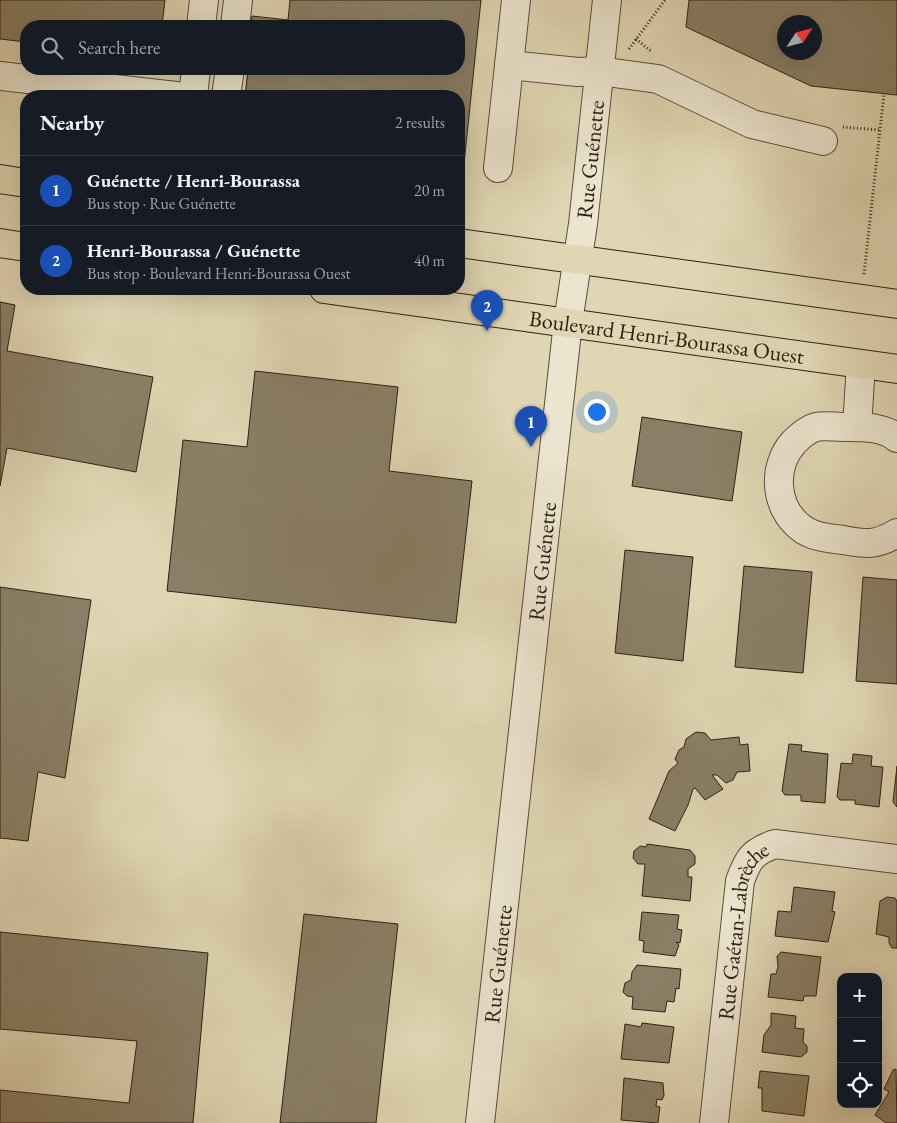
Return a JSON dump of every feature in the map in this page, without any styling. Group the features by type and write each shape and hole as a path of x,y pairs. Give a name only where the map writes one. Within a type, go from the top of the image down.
{"main road":[{"path":"0,179 20,181"},
{"path":"0,244 20,246"},
{"path":"465,244 897,304"},
{"name":"Boulevard Henri-Bourassa Ouest","path":"368,295 897,369"}],"street":[{"path":"202,20 204,0"},
{"path":"235,20 238,0"},
{"path":"498,168 516,0"},
{"name":"Rue Guénette","path":"480,1123 568,322 607,0"},
{"path":"509,65 578,72 599,71 658,79 752,124 823,141"},
{"path":"194,90 195,75"},
{"path":"227,90 229,75"},
{"path":"0,76 123,90"},
{"path":"857,427 861,364"},
{"path":"897,438 876,428 815,427 800,436 788,448 781,464 778,481 781,498 788,514 800,527 814,536 870,544 885,541 897,533"},
{"name":"Rue Gaétan-Labrèche","path":"714,1123 740,881 746,863 757,850 775,844 897,859"}],"path":[{"path":"625,54 665,0"},
{"path":"863,280 884,94"}],"building":[{"path":"0,0 165,0 163,20 20,20 20,41 0,39"},
{"path":"290,0 481,0 465,154 465,90 246,90 247,75 465,75 465,20 288,20"},
{"path":"689,0 897,0 897,95 811,86 686,27"},
{"path":"252,16 288,20 252,20"},
{"path":"0,302 15,305 7,351 153,377 136,472 7,448 0,486"},
{"path":"255,371 398,387 389,471 472,481 456,623 167,591 183,440 247,447"},
{"path":"642,417 742,432 732,501 632,486"},
{"path":"625,550 693,557 683,661 615,653"},
{"path":"744,566 812,572 803,673 735,667"},
{"path":"863,577 897,580 897,684 856,681"},
{"path":"0,587 91,600 65,778 38,772 28,841 0,838"},
{"path":"696,732 705,733 711,740 739,737 740,745 748,744 750,771 737,772 733,780 726,783 717,775 712,775 723,789 705,800 695,788 693,789 688,805 675,831 649,819 669,771 678,763 675,759 679,750 684,747 686,739"},
{"path":"789,744 802,745 801,751 828,754 825,803 801,801 801,795 785,795 782,791"},
{"path":"853,754 872,756 871,766 883,767 879,807 855,804 855,800 840,800 837,797 841,763 852,764"},
{"path":"897,766 897,807 893,802"},
{"path":"647,844 690,850 695,856 695,864 688,869 688,877 692,877 690,901 642,896 645,864 638,864 633,858 634,851 640,846 646,847"},
{"path":"794,887 835,892 832,911 835,912 828,942 775,936 778,911 791,912"},
{"path":"887,897 895,898 897,901 897,948 892,948 889,943 889,937 876,934 880,901"},
{"path":"642,912 679,915 677,929 682,930 680,943 676,942 679,945 675,956 643,952 644,941 639,940"},
{"path":"304,914 398,924 376,1123 280,1123"},
{"path":"0,932 208,953 193,1123 0,1123 0,1090 129,1103 137,1041 0,1029"},
{"path":"781,952 821,957 816,996 804,996 803,1001 768,997 771,974 776,974 778,967 777,956"},
{"path":"637,965 681,969 679,989 676,988 674,1002 667,1001 665,1012 632,1009 633,997 627,996 623,992 625,983 631,980 632,972"},
{"path":"771,1013 796,1016 795,1028 804,1029 803,1042 807,1046 807,1052 801,1057 762,1052 764,1035 771,1025"},
{"path":"642,1023 674,1027 669,1063 621,1059 625,1024 641,1027"},
{"path":"896,1069 897,1123 886,1123 875,1115 879,1108 882,1108 882,1104 889,1092 884,1089 893,1070"},
{"path":"760,1071 809,1076 804,1116 762,1111 762,1088 758,1088"},
{"path":"624,1078 663,1083 664,1096 662,1100 657,1099 656,1106 660,1107 658,1123 621,1120"}],"place":[{"name":"Henri-Bourassa / Guénette","path":"487,331"},
{"name":"Guénette / Henri-Bourassa","path":"531,447"}]}
